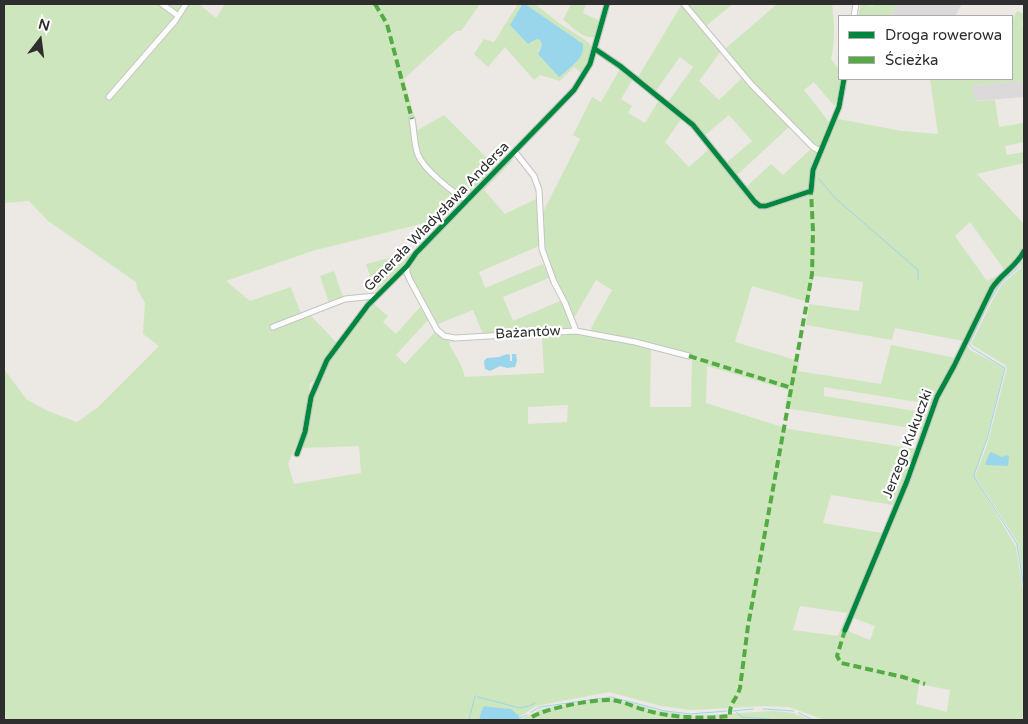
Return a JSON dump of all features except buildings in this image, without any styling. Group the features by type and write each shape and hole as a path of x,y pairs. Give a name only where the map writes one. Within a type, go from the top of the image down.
{"street":[{"path":"162,4 177,15"},
{"path":"109,98 175,20 186,4"},
{"name":"Generała Władysława Andersa","path":"298,454 311,397 323,367 336,346 375,296 407,266 416,252 574,90 588,69 607,4"},
{"path":"684,4 751,84 813,147 820,151"},
{"path":"595,49 620,66 693,125 758,206 766,206 811,191 813,170 839,107 844,80"},
{"path":"412,119 417,151 421,160 449,189 458,196 468,200"},
{"path":"515,152 534,176 539,190 542,250 576,331"},
{"name":"Jerzego Kukuczki","path":"846,630 907,481 937,397 992,288 998,279 1020,259 1024,251"},
{"name":"Bażantów","path":"407,266 410,280 438,330 444,336 455,338 576,331 635,342 689,356"},
{"path":"273,328 345,299 375,296"}],"shaded area":[{"path":"897,4 962,4 956,15 891,14"},
{"path":"1024,81 1024,97 975,101 972,85"}],"green space":[{"path":"4,4 199,4 216,18 225,4 480,4 461,31 456,31 404,79 418,130 444,115 495,166 449,217 312,251 226,281 250,301 291,287 301,314 310,315 337,343 316,378 310,384 303,429 288,464 294,484 361,473 359,446 303,448 312,400 325,366 372,302 388,316 383,322 396,334 420,307 428,320 396,355 405,364 435,332 451,342 449,344 461,365 465,377 544,373 542,337 544,335 578,333 592,335 591,328 612,290 596,280 574,318 556,282 546,253 542,214 580,139 573,135 592,97 601,102 620,69 633,79 621,99 632,106 628,113 645,123 659,100 682,118 665,142 689,167 710,148 758,207 808,194 814,195 814,171 833,124 838,119 902,131 938,134 930,80 1013,80 1013,18 1017,11 1024,14 1022,26 1024,27 1024,81 972,85 975,101 995,100 999,127 1023,123 1024,142 1005,146 1007,155 1024,152 1024,163 977,174 1024,224 1024,247 1017,261 1019,264 1024,260 1024,581 1018,543 975,476 987,445 1007,368 971,344 1002,284 1022,267 1020,264 995,291 985,307 967,345 970,350 1003,367 1004,370 986,441 974,476 1016,547 1024,596 1024,720 825,720 789,707 764,706 691,710 661,706 609,692 536,706 520,717 505,708 484,706 479,720 4,720 4,369 27,400 48,411 77,422 97,408 159,346 143,334 145,303 137,289 136,282 48,221 29,201 4,203","holes":["970,222 1005,271 987,281 955,236","814,276 863,282 859,311 809,304 806,325 892,340 895,328 963,341 956,358 891,345 881,384 798,371 799,361 735,342 752,286 808,302","651,348 692,359 691,407 650,407","707,366 788,390 785,408 923,430 916,449 789,429 706,403","824,387 930,404 927,413 824,396","568,405 567,422 528,424 528,407","831,495 893,505 882,533 823,523","800,606 847,613 838,636 793,630","853,618 875,626 870,640 848,631","919,684 950,690 947,712 916,704"]},
{"path":"518,4 535,4 588,42 592,47 582,74 574,67 560,81 540,75 534,80 505,47 488,67 474,54 484,39 494,42","holes":["542,16 550,22 577,62 561,76 538,52 542,45 540,40 537,38 531,44"]},
{"path":"571,4 586,4 583,13 600,21 594,37 581,34 563,20"},
{"path":"682,4 721,51 699,81 719,100 743,77 790,126 736,176 726,163 752,141 729,115 704,136 668,102 693,67 680,57 655,92 638,77"},
{"path":"688,4 733,4 706,26"},
{"path":"777,4 832,4 834,32 831,59 838,68 838,80 842,80 840,94 834,106 814,82 804,90 830,123 820,146 814,146 749,80 725,49"},
{"path":"861,4 873,6 874,4 897,4 891,14 894,15 858,15"},
{"path":"812,148 817,153 809,189 806,191 765,205 758,204 745,188 771,164 783,175"},
{"path":"513,160 484,190 505,214 538,198 539,246 479,272 485,288 543,264 549,278 503,297 513,321 562,300 571,328 567,330 483,334 473,310 438,324 411,279 409,271 413,258"},
{"path":"415,251 406,264 375,291 366,264"},
{"path":"334,271 343,297 329,303 320,276"},
{"path":"609,698 656,710 692,716 772,711 793,713 811,720 520,720 541,709"}],"water":[{"path":"525,4 583,44 582,54 559,77 538,54 542,45 540,40 537,39 528,44 510,25 522,5"},
{"path":"512,354 516,354 517,361 515,367 507,368 500,366 490,371 485,369 484,361 487,358 510,355 510,361 512,361"},
{"path":"991,452 1002,457 1007,455 1009,457 1008,466 985,465"},
{"path":"484,706 511,709 519,716 520,720 479,720"}],"waterway":[{"path":"819,179 835,198 918,270 918,279"},
{"path":"1020,266 1001,283 989,302 969,344 972,348 1005,368 987,439 974,475 1017,544 1024,588"},
{"path":"469,720 476,696"},
{"path":"478,697 520,708 535,703"},
{"path":"531,712 540,707 611,697 665,711 691,714 727,711"},
{"path":"732,711 753,709"},
{"path":"763,709 794,711"},
{"path":"735,711 742,717 769,719"},
{"path":"799,713 813,720"},
{"path":"520,718 527,715"}],"marked path":[{"path":"375,4 387,24 412,119"},
{"path":"532,717 548,710 571,705 611,700 655,713 676,716 698,718 730,716 732,705 740,688 748,626 812,274 813,231 811,191"},
{"path":"689,356 792,388"},
{"path":"845,630 837,656 841,663 925,684"}],"cycle path":[{"path":"297,454 305,432 311,397 327,360 368,305 574,90 590,64 607,4"},
{"path":"595,49 620,66 693,125 760,206 766,206 811,191 813,170 839,107 844,80"},
{"path":"845,630 907,481 937,397 992,288 1024,251"}]}
